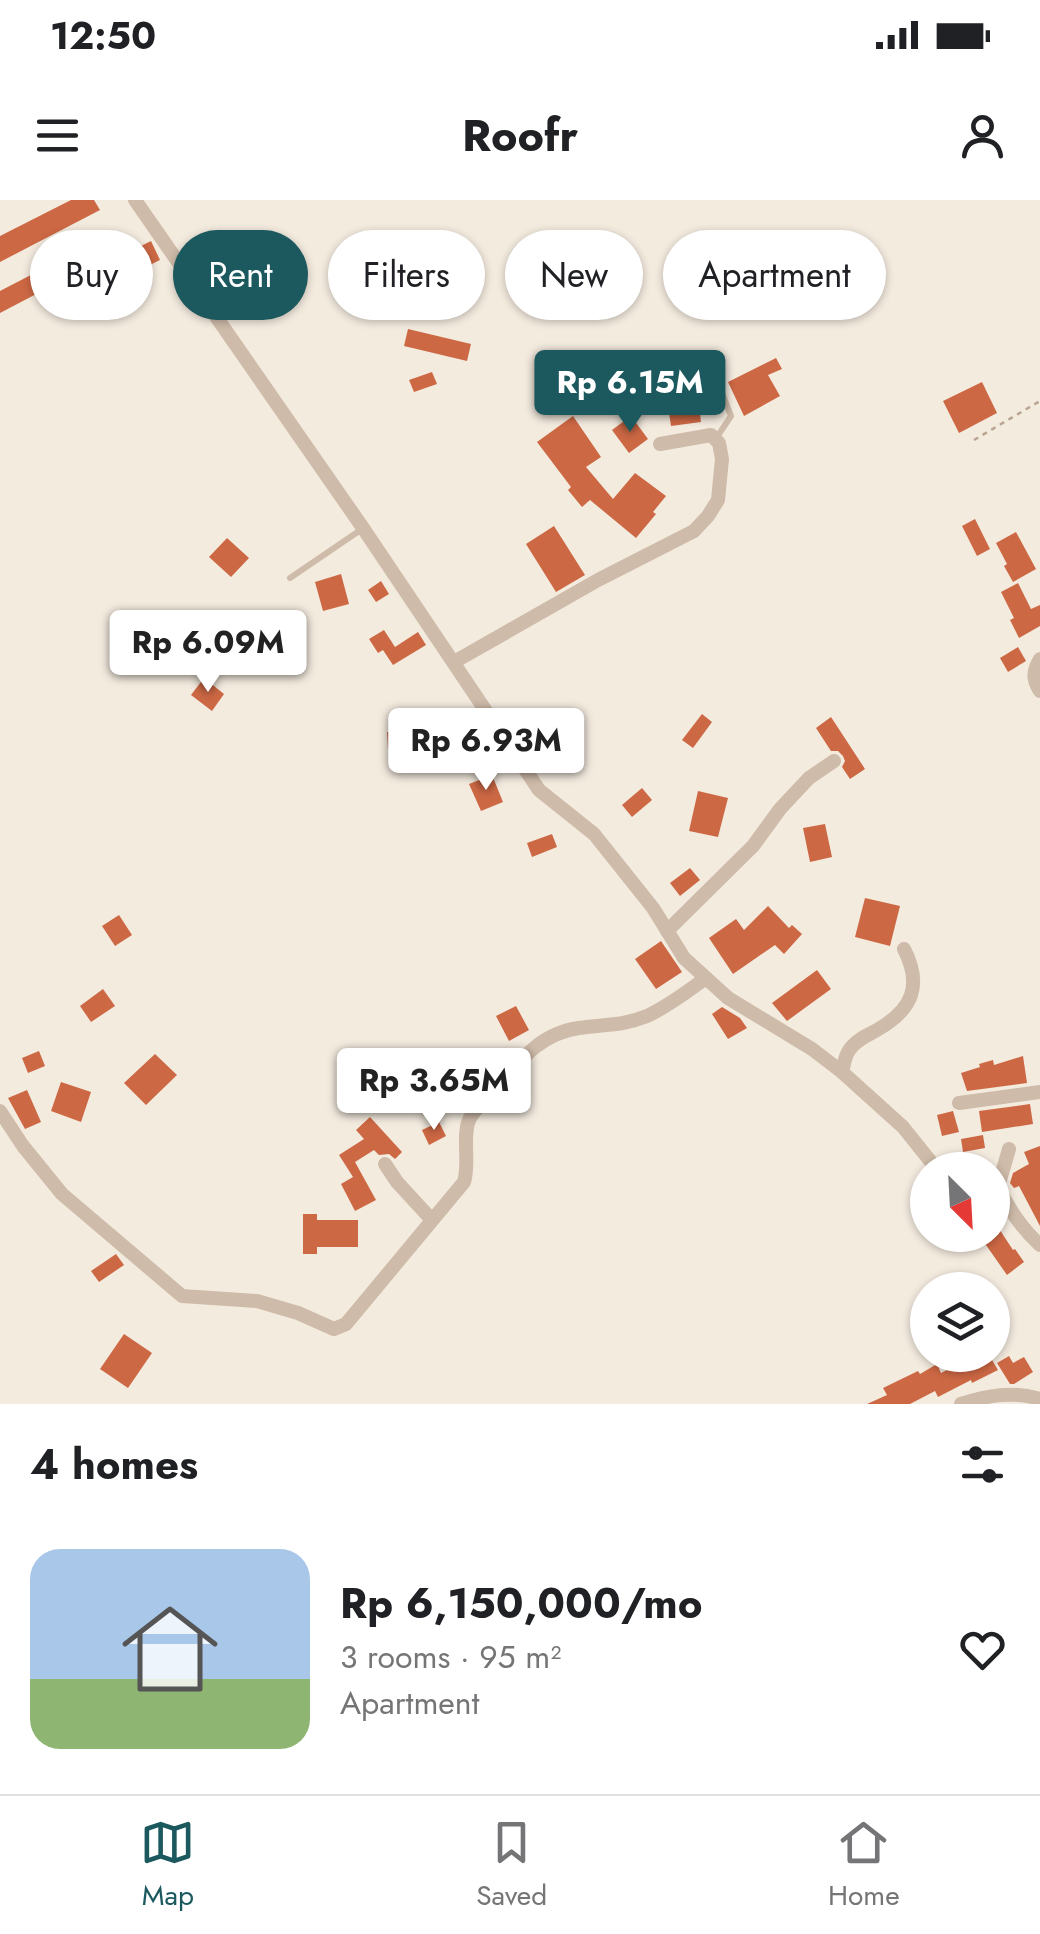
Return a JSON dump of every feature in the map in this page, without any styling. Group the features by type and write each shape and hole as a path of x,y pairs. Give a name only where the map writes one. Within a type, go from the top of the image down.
{"street":[{"path":"135,200 539,790 594,834 653,908 684,958 728,998 812,1048 842,1072 903,1127 923,1152"},
{"path":"454,662 694,531 718,500 722,459 719,443 711,435 660,444"},
{"path":"1040,659 1034,668 1040,691"},
{"path":"667,931 754,846 809,778 834,761"},
{"path":"842,1072 852,1046 894,1020 908,1004 914,976 904,949"},
{"path":"0,1111 22,1146 62,1194 182,1296 257,1301 334,1329 346,1324 464,1182 470,1119 526,1054 562,1031 618,1026 649,1015 706,978"},
{"path":"959,1103 1040,1092"},
{"path":"384,1164 431,1219"},
{"path":"1010,1209 1040,1245"},
{"path":"962,1404 1002,1394 1040,1399"}],"lane":[{"path":"716,438 731,416 718,385"},
{"path":"290,578 363,528"}],"path":[{"path":"974,440 1040,401"}],"building":[{"path":"71,200 94,200 100,210 62,230 30,230 30,246 0,262 0,236"},
{"path":"153,245 160,260 153,264"},
{"path":"30,275 30,297 0,313 0,291"},
{"path":"408,329 471,344 467,361 404,346"},
{"path":"776,358 782,369 768,375 780,396 744,416 728,382"},
{"path":"432,372 437,384 414,392 409,380"},
{"path":"982,382 997,413 959,433 943,401"},
{"path":"697,388 701,422 671,426 666,393"},
{"path":"573,416 601,457 586,467 613,499 635,473 666,496 636,538 590,500 582,507 537,442"},
{"path":"631,416 648,439 629,453 612,430"},
{"path":"975,519 990,549 977,556 962,526"},
{"path":"554,526 585,575 556,592 526,544"},
{"path":"1016,532 1036,569 1013,582 996,543"},
{"path":"227,538 249,558 231,577 209,557"},
{"path":"341,574 349,604 323,611 315,582"},
{"path":"381,581 389,594 376,602 368,590"},
{"path":"1018,583 1031,609 1040,605 1040,626 1019,638 1001,592"},
{"path":"384,630 395,647 418,632 426,645 393,665 369,639"},
{"path":"1018,647 1026,661 1008,672 1000,658"},
{"path":"204,678 224,694 212,711 191,695"},
{"path":"702,714 712,722 693,748 682,740"},
{"path":"831,717 865,769 850,779 842,767 843,756 831,751 816,728"},
{"path":"438,719 472,723 466,768 433,764"},
{"path":"387,732 402,732 402,748 388,748"},
{"path":"492,775 503,802 481,811 469,784"},
{"path":"642,788 652,800 632,817 622,805"},
{"path":"698,791 728,798 718,837 689,831"},
{"path":"825,824 832,857 810,862 803,828"},
{"path":"552,834 557,847 532,857 527,843"},
{"path":"690,868 700,880 680,896 670,883"},
{"path":"865,898 900,906 890,946 855,937"},
{"path":"768,906 789,928 792,925 802,934 784,954 775,945 733,974 709,938 736,919 744,930"},
{"path":"119,915 132,935 115,946 102,926"},
{"path":"661,941 682,972 656,989 635,959"},
{"path":"817,970 831,989 787,1021 772,1003"},
{"path":"103,989 115,1006 91,1022 80,1006"},
{"path":"516,1006 529,1030 509,1041 496,1016"},
{"path":"722,1007 740,1018 747,1028 728,1039 712,1014"},
{"path":"39,1051 45,1066 28,1073 22,1058"},
{"path":"155,1054 177,1075 146,1105 124,1083"},
{"path":"1023,1056 1027,1083 967,1091 961,1073 993,1060 994,1065"},
{"path":"61,1082 91,1092 81,1122 51,1111"},
{"path":"27,1090 41,1122 25,1129 8,1098"},
{"path":"1030,1104 1033,1124 982,1132 979,1111"},
{"path":"953,1111 959,1132 942,1136 937,1115"},
{"path":"370,1117 402,1152 395,1159 374,1150 355,1162 376,1200 355,1211 341,1184 353,1177 339,1155 364,1139 356,1130"},
{"path":"439,1122 446,1136 429,1145 422,1130"},
{"path":"983,1135 985,1148 963,1152 961,1139"},
{"path":"1040,1146 1040,1226 1019,1186 1014,1188 1010,1183 1013,1173 1029,1164 1024,1152"},
{"path":"303,1214 317,1214 317,1220 358,1220 358,1247 317,1247 317,1254 303,1254"},
{"path":"1010,1245 1024,1262 1005,1272 991,1252 1010,1252"},
{"path":"116,1254 124,1265 99,1282 91,1271"},
{"path":"124,1334 152,1353 128,1388 100,1369"},
{"path":"1024,1357 1033,1372 1010,1384 1003,1372 1010,1372 1010,1358 1013,1363"},
{"path":"916,1372 994,1372 938,1397 935,1391 910,1404 867,1404 887,1395 883,1388"}]}
